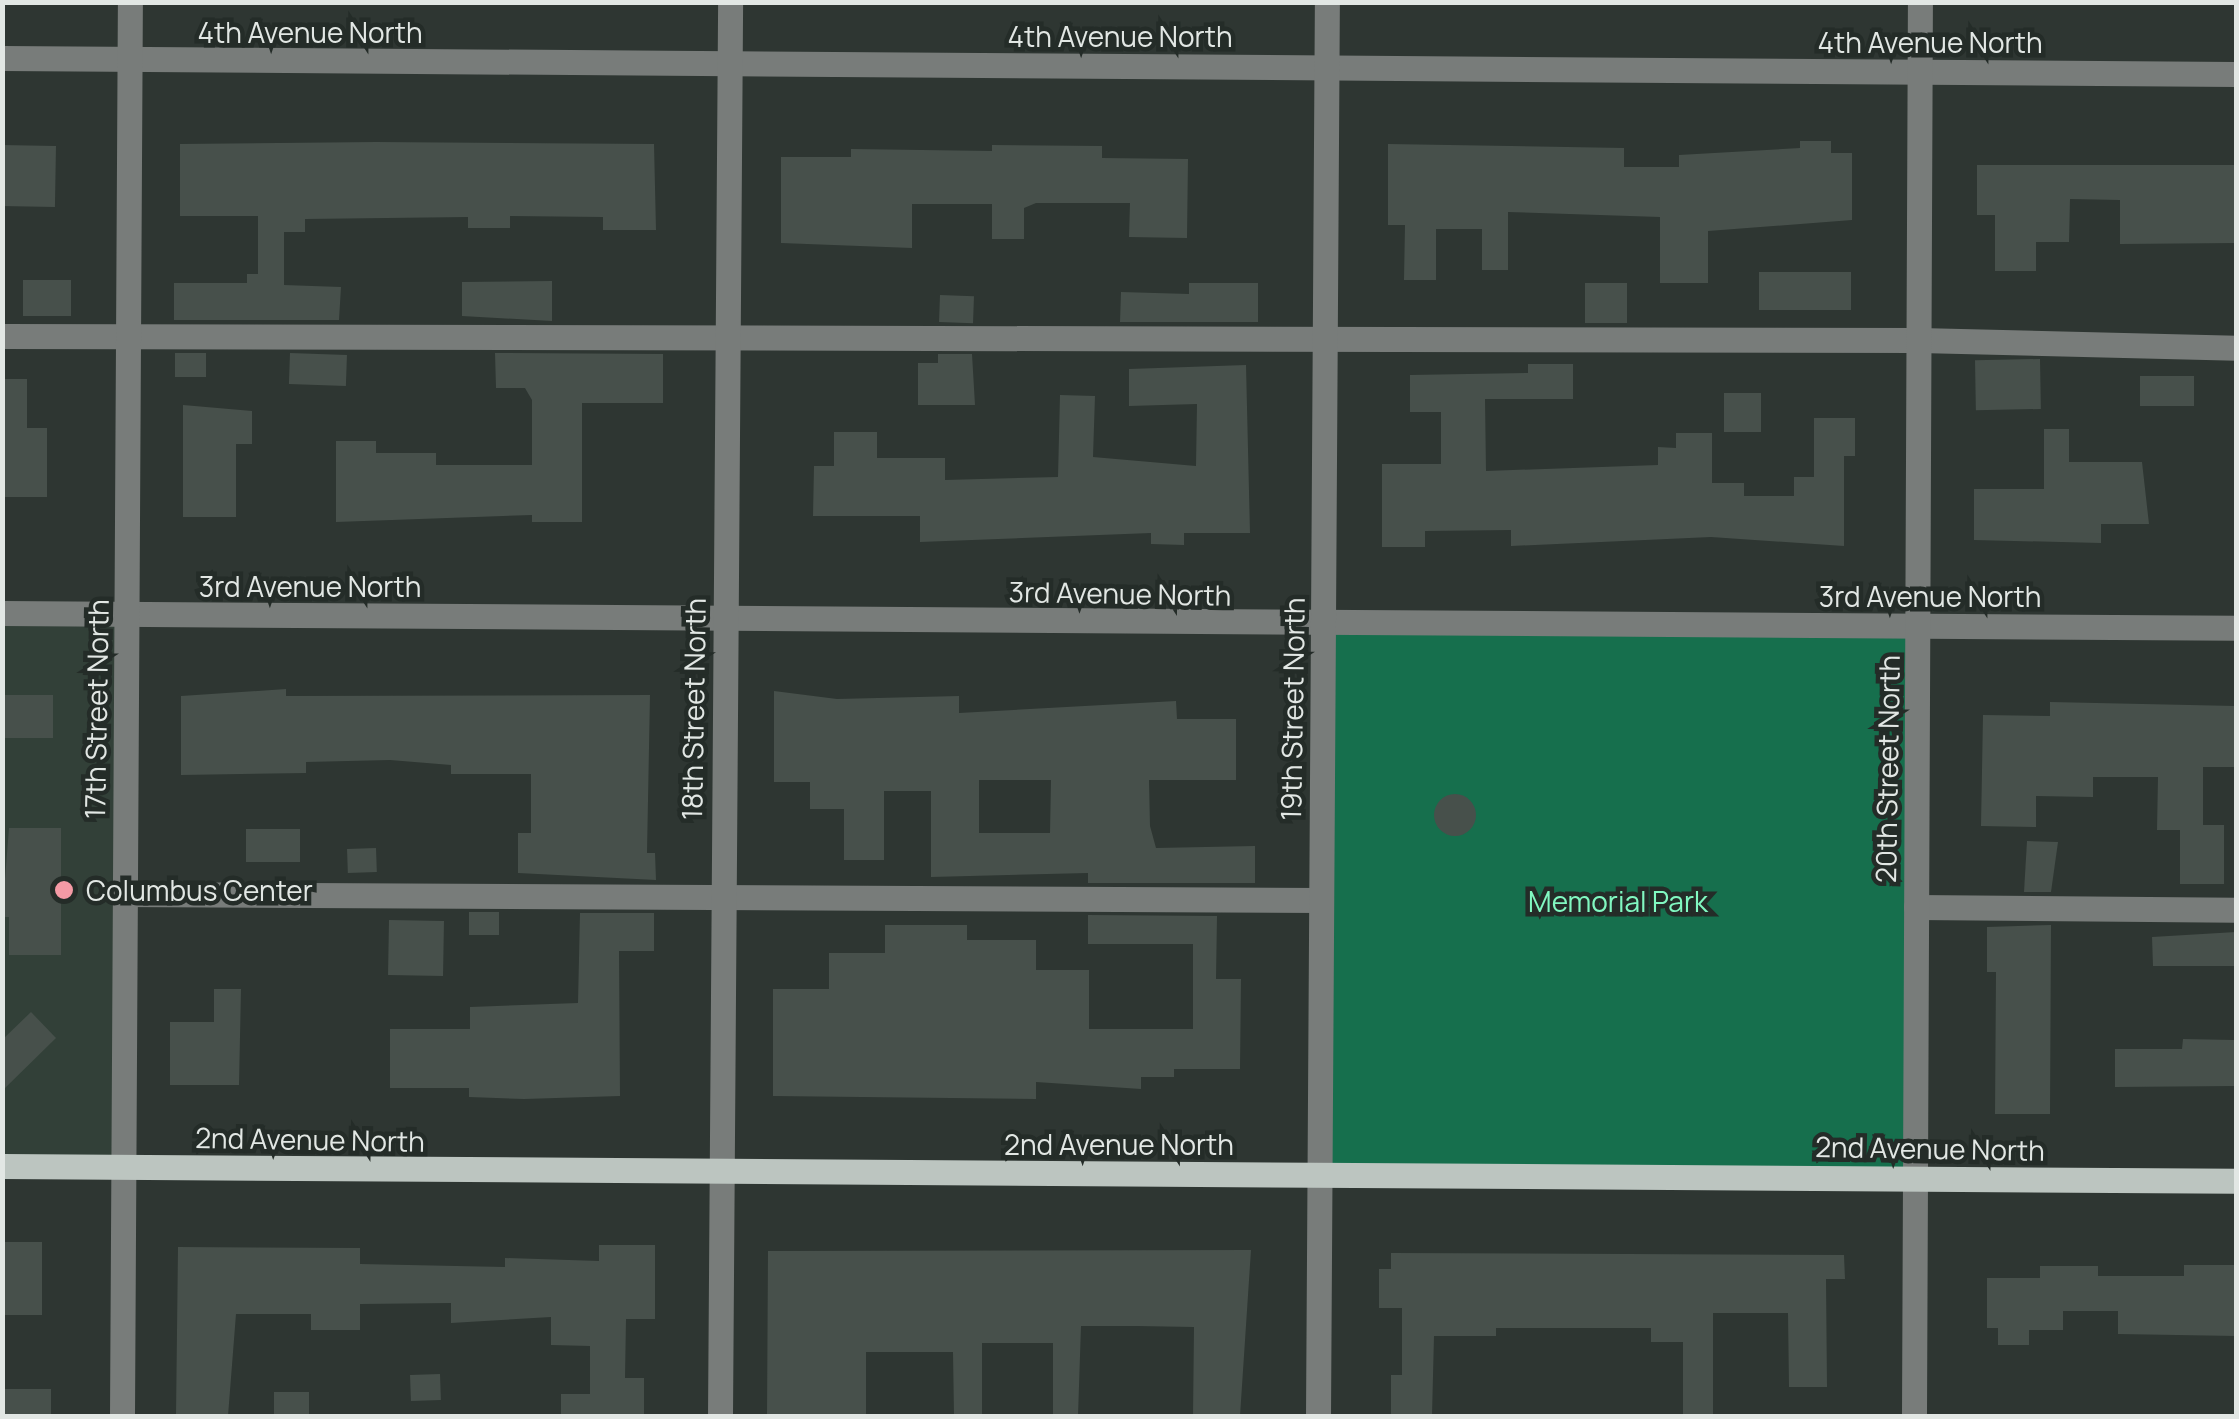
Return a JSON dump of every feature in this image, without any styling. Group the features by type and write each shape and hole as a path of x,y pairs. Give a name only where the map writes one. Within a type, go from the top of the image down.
{"main road":[{"name":"2nd Avenue North","path":"2,1166 719,1176 1317,1174 2236,1181"}],"street":[{"name":"17th Street North","path":"122,1416 130,2"},
{"name":"18th Street North","path":"720,1416 730,2"},
{"name":"19th Street North","path":"1318,1416 1327,2"},
{"name":"20th Street North","path":"1914,1416 1920,2"},
{"name":"4th Avenue North","path":"2,58 2236,74"},
{"path":"2,336 1920,340 2236,348"},
{"name":"3rd Avenue North","path":"2,613 1322,626 2236,628"},
{"path":"123,894 1320,900"},
{"path":"1916,907 2236,910"}],"shaded area":[{"name":"Columbus Center","path":"3,613 127,613 127,1166 3,1166"}],"green space":[{"name":"Memorial Park","path":"1322,615 1918,625 1908,1177 1312,1167"}],"building":[{"path":"1800,141 1831,141 1831,153 1852,153 1852,220 1708,231 1708,283 1660,283 1660,217 1508,212 1508,270 1482,270 1482,229 1436,229 1436,280 1404,280 1405,225 1388,225 1388,144 1624,148 1624,167 1679,167 1679,155 1800,148"},
{"path":"180,144 654,144 656,230 603,230 603,217 510,216 510,228 468,228 468,217 305,219 305,232 284,232 284,285 341,287 339,320 174,320 174,283 247,283 247,274 258,274 258,216 180,216"},
{"path":"2,145 56,146 55,207 2,206"},
{"path":"992,145 1102,146 1102,158 1188,159 1187,238 1129,237 1130,203 1036,203 1024,208 1024,239 992,239 992,204 912,204 912,248 781,243 781,157 851,157 851,149 992,151"},
{"path":"1977,165 2236,165 2236,243 2120,244 2120,200 2070,199 2069,242 2036,242 2036,271 1995,271 1995,215 1977,215"},
{"path":"1759,272 1851,272 1851,310 1759,310"},
{"path":"23,280 71,280 71,316 23,316"},
{"path":"552,281 552,321 462,316 462,282"},
{"path":"1189,283 1258,283 1258,322 1120,322 1121,292 1189,294"},
{"path":"1585,283 1627,283 1627,323 1585,323"},
{"path":"940,295 974,296 973,323 939,322"},
{"path":"175,353 206,353 206,377 175,377"},
{"path":"290,353 347,355 346,386 289,384"},
{"path":"495,353 663,354 663,403 582,403 582,522 532,522 532,515 336,522 336,441 376,441 376,453 436,453 436,465 532,465 532,400 525,388 496,388"},
{"path":"938,354 972,354 975,405 918,405 918,363 938,363"},
{"path":"2040,359 2041,409 1976,410 1975,360"},
{"path":"1528,364 1573,364 1573,399 1485,399 1486,471 1658,465 1658,447 1676,448 1676,433 1712,433 1712,483 1744,483 1744,496 1794,496 1794,477 1814,477 1814,418 1855,418 1855,456 1844,456 1844,546 1711,537 1511,546 1511,530 1425,531 1425,547 1382,547 1382,464 1441,464 1441,412 1410,412 1410,375 1528,373"},
{"path":"1246,365 1250,533 1184,533 1184,545 1151,544 1151,533 920,542 920,516 813,516 814,466 834,466 834,432 877,432 877,458 945,458 945,480 1058,477 1060,395 1095,396 1093,457 1196,466 1197,404 1129,406 1129,369"},
{"path":"2140,376 2194,376 2194,406 2140,406"},
{"path":"2,379 27,379 27,428 47,428 47,497 2,497"},
{"path":"1724,393 1761,393 1761,432 1724,432"},
{"path":"183,405 252,411 252,444 236,444 236,517 183,517"},
{"path":"2044,429 2069,429 2069,462 2142,462 2149,524 2101,524 2101,543 1974,540 1974,489 2044,489"},
{"path":"286,689 286,696 650,695 647,853 655,853 656,880 518,873 518,833 531,833 531,774 451,774 451,765 390,760 306,762 306,773 181,775 181,696"},
{"path":"774,691 837,699 959,696 959,713 1176,701 1177,719 1236,719 1236,780 1149,780 1150,826 1156,848 1255,846 1255,883 1088,883 1088,873 931,877 931,791 884,791 884,860 844,860 844,809 810,809 810,782 774,782","holes":["979,780 1051,780 1050,833 979,833"]},
{"path":"2,695 53,695 53,738 2,738"},
{"path":"2050,702 2236,706 2235,767 2203,767 2203,825 2224,825 2224,884 2180,884 2180,830 2157,830 2158,777 2093,777 2093,797 2036,796 2036,827 1981,826 1983,715 2050,716"},
{"path":"1455,794 1470,800 1476,815 1470,830 1455,836 1440,830 1434,815 1440,800"},
{"path":"9,828 61,828 61,955 9,955 9,917 2,917"},
{"path":"246,829 300,829 300,862 246,862"},
{"path":"2027,841 2058,842 2051,892 2024,892"},
{"path":"376,848 377,872 348,873 347,849"},
{"path":"469,912 499,912 499,935 469,935"},
{"path":"580,913 654,913 654,951 619,951 620,1096 524,1099 469,1097 469,1088 390,1088 390,1029 470,1029 470,1007 578,1003"},
{"path":"1088,915 1217,916 1216,979 1241,979 1240,1069 1174,1069 1174,1077 1141,1077 1141,1089 1036,1082 1036,1099 773,1096 773,989 829,989 829,953 885,953 885,925 967,925 967,940 1036,940 1036,970 1089,970 1089,1029 1193,1029 1193,944 1088,944"},
{"path":"389,920 444,921 443,976 388,975"},
{"path":"2051,925 2050,1114 1995,1114 1996,972 1987,972 1987,927"},
{"path":"2236,932 2236,966 2153,966 2152,937"},
{"path":"214,989 241,989 239,1085 170,1085 170,1022 214,1022"},
{"path":"31,1012 56,1038 2,1091 2,1040"},
{"path":"2183,1039 2234,1040 2234,1086 2115,1087 2115,1049 2182,1049"},
{"path":"2,1242 42,1242 42,1315 2,1315"},
{"path":"599,1245 655,1245 655,1319 626,1319 625,1378 644,1378 644,1416 561,1416 561,1394 590,1394 590,1346 551,1345 551,1317 451,1323 451,1303 360,1304 360,1330 311,1330 311,1314 236,1314 228,1416 176,1416 178,1247 360,1248 360,1264 505,1267 505,1258 599,1261"},
{"path":"1251,1250 1240,1416 1193,1416 1194,1327 1081,1326 1078,1416 1053,1416 1053,1343 982,1343 982,1416 954,1416 953,1352 866,1352 866,1416 767,1416 768,1251"},
{"path":"1391,1253 1844,1255 1845,1279 1826,1279 1827,1387 1789,1387 1788,1313 1713,1313 1713,1416 1683,1416 1683,1342 1651,1342 1651,1328 1496,1328 1496,1336 1434,1336 1432,1416 1391,1416 1391,1375 1402,1375 1402,1308 1379,1308 1379,1269 1391,1269"},
{"path":"2184,1265 2236,1265 2236,1336 2118,1334 2118,1311 2063,1311 2063,1330 2029,1330 2029,1345 1998,1345 1998,1328 1987,1328 1987,1278 2040,1278 2040,1266 2098,1266 2098,1276 2184,1276"},
{"path":"440,1374 441,1400 411,1401 410,1375"},
{"path":"2,1389 51,1389 51,1416 2,1416"},
{"path":"274,1392 309,1392 309,1416 274,1416"}],"place":[{"name":"Columbus Center","path":"64,890"}]}
